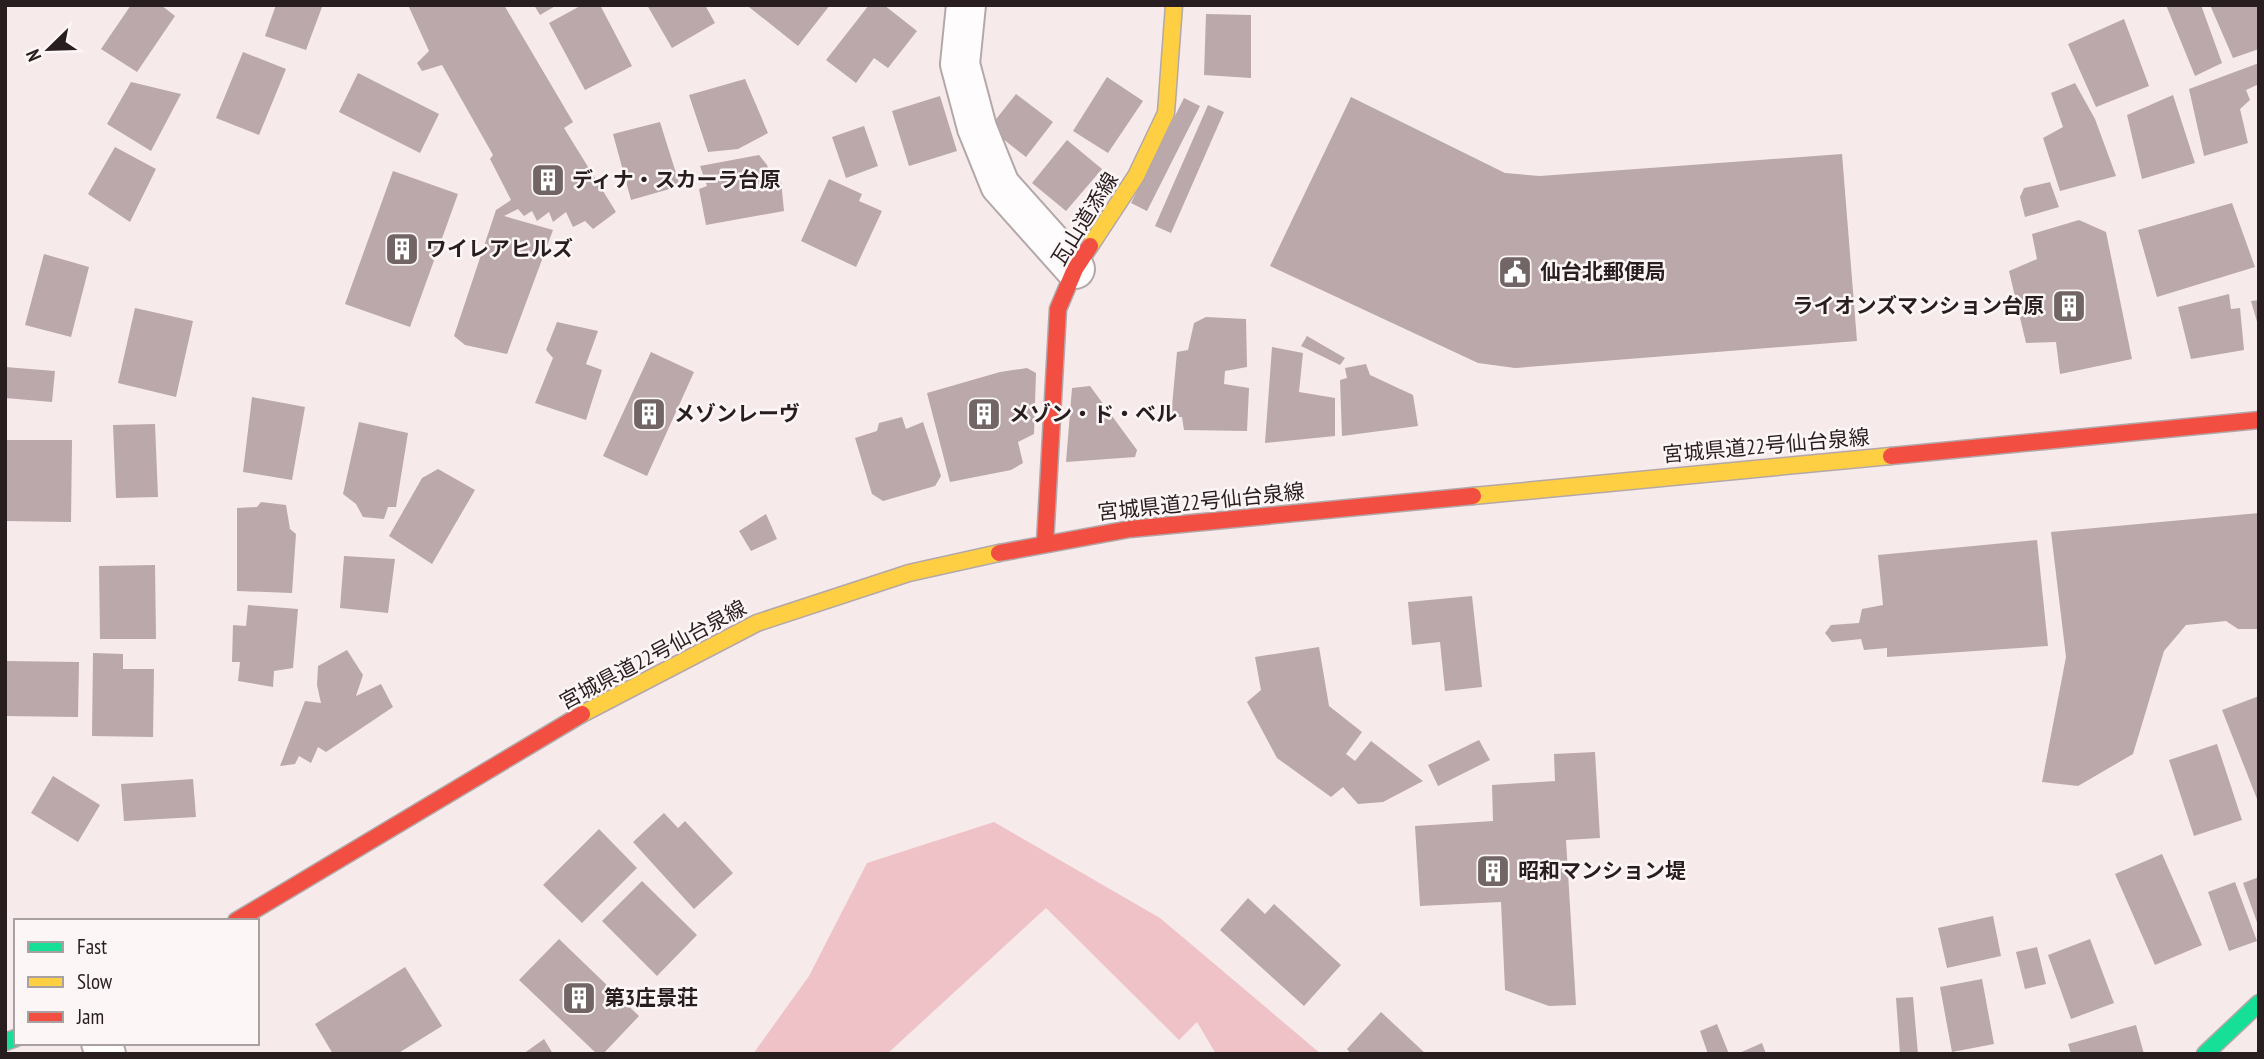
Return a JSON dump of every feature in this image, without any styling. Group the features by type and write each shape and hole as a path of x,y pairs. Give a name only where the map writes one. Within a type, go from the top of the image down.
{"main road":[{"name":"瓦山道添線","path":"1045,543 1058,309 1075,269 1136,176 1166,113 1174,5"},
{"name":"宮城県道22号仙台泉線","path":"239,919 598,705 757,623 909,573 1045,543 1130,529 2259,420"},
{"path":"2205,1054 2259,1003"}],"street":[{"path":"966,5 960,64 977,128 1000,185 1075,269"}],"shaded area":[{"path":"994,822 1160,918 1321,1054 1216,1054 1197,1022 1179,1040 1046,908 887,1054 753,1054 809,976 867,863"}],"building":[{"path":"131,5 161,5 175,16 137,72 101,49"},
{"path":"276,5 322,7 306,50 265,36"},
{"name":"ディナ・スカーラ台原","path":"408,5 504,5 573,122 564,128 616,212 593,229 585,221 573,227 566,212 553,222 549,212 537,221 532,211 524,216 518,209 504,216 553,230 507,354 465,345 454,336 496,210 511,200 490,159 493,155 442,65 422,71 417,63 429,51"},
{"path":"534,5 557,5 540,15"},
{"path":"582,5 600,5 632,66 585,90 549,23"},
{"path":"647,5 705,5 715,23 672,48"},
{"path":"830,5 798,46 749,7"},
{"path":"869,5 884,5 917,31 888,68 874,58 856,83 826,60"},
{"path":"2166,5 2201,5 2222,63 2195,76"},
{"path":"2210,5 2259,5 2259,49 2233,58"},
{"path":"1206,14 1251,15 1251,78 1204,75"},
{"path":"2124,19 2149,86 2096,107 2068,44"},
{"path":"243,52 286,69 259,135 216,118"},
{"path":"2259,63 2259,84 2246,90 2250,100 2240,109 2248,143 2204,156 2189,89"},
{"path":"358,73 439,114 420,153 339,112"},
{"path":"1107,77 1143,101 1108,153 1073,131"},
{"path":"745,79 768,133 738,149 708,152 689,95"},
{"path":"131,82 181,94 151,151 107,124"},
{"path":"2075,83 2095,119 2116,176 2060,191 2043,138 2063,127 2051,93"},
{"path":"1016,94 1053,122 1026,157 989,128"},
{"path":"2173,95 2195,163 2142,179 2127,115"},
{"path":"940,96 957,151 909,166 892,111"},
{"name":"仙台北郵便局","path":"1351,97 1505,173 1540,176 1842,154 1857,341 1515,368 1478,363 1270,266"},
{"path":"1184,98 1200,106 1147,211 1131,203"},
{"path":"1208,105 1224,112 1171,233 1155,226"},
{"path":"660,122 680,186 631,200 613,134"},
{"path":"864,126 878,166 846,178 832,137"},
{"path":"1067,140 1102,169 1066,211 1032,183"},
{"path":"115,147 156,169 130,222 88,194"},
{"path":"759,155 772,178 781,181 784,211 706,225 699,189 707,186 700,166"},
{"name":"ワイレアヒルズ","path":"393,171 458,194 410,327 345,304"},
{"path":"829,179 862,194 859,201 882,211 856,267 801,241"},
{"path":"2050,182 2059,207 2025,217 2020,197 2024,188"},
{"path":"2232,203 2255,267 2157,297 2138,230"},
{"name":"ライオンズマンション台原","path":"2079,220 2106,232 2132,359 2060,374 2056,342 2026,343 2009,271 2037,259 2032,234"},
{"path":"44,254 89,267 71,337 25,325"},
{"path":"2229,294 2231,309 2240,308 2244,350 2191,359 2178,307"},
{"path":"2259,300 2259,325 2258,325 2251,301"},
{"path":"135,308 193,321 176,397 118,383"},
{"path":"1206,317 1246,319 1247,367 1225,371 1224,384 1249,388 1247,431 1184,430 1182,417 1171,417 1177,352 1188,350 1194,323"},
{"path":"557,322 598,331 586,364 602,370 586,420 535,403 553,358 546,350"},
{"path":"1307,336 1345,358 1340,365 1301,346"},
{"path":"1272,347 1303,353 1299,392 1335,398 1335,436 1265,443"},
{"name":"メゾンレーヴ","path":"651,352 694,372 647,476 603,456"},
{"path":"1366,364 1370,375 1413,395 1418,426 1342,436 1340,380 1347,378 1345,368"},
{"path":"5,367 55,371 52,402 5,398"},
{"name":"メゾン・ド・ベル","path":"1027,368 1036,373 1034,434 1018,442 1023,463 1011,470 950,482 927,393 1000,372"},
{"path":"1090,386 1137,450 1135,457 1066,462 1072,388"},
{"path":"252,397 305,407 292,480 243,472"},
{"path":"902,417 906,429 923,422 941,476 935,486 883,501 872,494 855,438 877,431 879,423"},
{"path":"359,422 408,433 396,507 388,507 384,519 363,517 356,504 343,494"},
{"path":"155,424 158,497 116,498 113,425"},
{"path":"5,440 72,440 71,522 5,521"},
{"path":"438,469 475,490 432,564 389,536 422,478"},
{"path":"261,502 286,505 290,529 296,534 292,593 237,591 237,508 257,507"},
{"path":"2259,513 2259,629 2238,629 2226,621 2186,625 2164,651 2133,754 2078,786 2042,782 2066,657 2051,532"},
{"path":"766,514 777,539 751,551 739,531"},
{"path":"2037,540 2048,646 1887,657 1887,648 1864,650 1861,639 1832,642 1825,633 1831,625 1859,623 1862,609 1883,605 1878,555"},
{"path":"344,556 395,559 388,613 340,608"},
{"path":"155,565 156,639 100,639 99,566"},
{"path":"1472,596 1482,687 1445,691 1440,642 1412,645 1408,602"},
{"path":"248,605 298,609 293,668 274,671 273,687 238,681 240,662 232,662 233,625 246,626"},
{"path":"1319,647 1329,706 1362,732 1346,754 1355,761 1371,741 1423,781 1383,802 1358,804 1343,787 1331,797 1277,758 1247,702 1261,690 1255,657"},
{"path":"347,650 363,675 356,696 381,684 393,707 326,752 318,747 311,763 299,756 295,764 280,766 305,701 321,703 317,685 318,666"},
{"path":"93,653 123,654 123,669 154,669 153,737 92,736"},
{"path":"5,661 79,662 78,717 5,716"},
{"path":"2259,696 2259,804 2222,710"},
{"path":"1479,740 1490,760 1438,786 1428,765"},
{"path":"2217,744 2242,820 2194,836 2169,760"},
{"name":"昭和マンション堤","path":"1595,752 1600,838 1566,840 1576,1005 1549,1006 1505,990 1501,902 1420,906 1415,826 1493,821 1492,785 1555,781 1554,754"},
{"path":"53,776 100,805 78,842 31,813"},
{"path":"193,779 196,817 124,821 121,784"},
{"path":"664,813 678,828 685,821 733,873 694,909 633,842"},
{"path":"599,829 637,868 582,923 543,885"},
{"path":"2162,854 2202,945 2155,965 2115,874"},
{"path":"2259,877 2259,925 2258,925 2243,883"},
{"path":"642,881 697,935 657,976 602,921"},
{"path":"2235,882 2257,941 2229,951 2208,892"},
{"path":"1248,898 1265,914 1274,904 1341,965 1304,1006 1220,930"},
{"path":"1993,916 2001,956 1947,968 1938,928"},
{"name":"第3庄景荘","path":"559,939 639,1016 603,1054 597,1054 519,980"},
{"path":"2090,939 2114,1003 2071,1019 2048,955"},
{"path":"2037,947 2046,984 2025,989 2016,952"},
{"path":"405,967 442,1026 397,1054 333,1054 315,1024"},
{"path":"1982,979 1994,1044 1952,1052 1940,987"},
{"path":"1913,997 1918,1054 1900,1054 1896,998"},
{"path":"1381,1012 1426,1054 1351,1054 1347,1049"},
{"path":"1717,1024 1729,1054 1708,1054 1700,1031"},
{"path":"2136,1025 2144,1054 2071,1054 2068,1044"},
{"path":"544,1039 553,1054 523,1054"},
{"path":"1762,1043 1766,1054 1737,1054"}],"traffic: fast":[{"path":"2205,1054 2259,1003"},
{"path":"5,1042 14,1039"}],"traffic: slow":[{"path":"1090,246 1136,176 1166,113 1174,5"},
{"path":"1473,496 1891,456"},
{"path":"582,714 757,623 909,573 999,553"}],"traffic: jam":[{"path":"1045,543 1058,309 1075,269 1090,246"},
{"path":"1891,456 2259,420"},
{"path":"999,553 1130,529 1473,496"},
{"path":"239,919 582,714"}],"place":[{"name":"ディナ・スカーラ台原","path":"548,180"},
{"name":"ワイレアヒルズ","path":"402,249"},
{"name":"仙台北郵便局","path":"1515,272"},
{"name":"ライオンズマンション台原","path":"2069,306"},
{"name":"メゾンレーヴ","path":"649,414"},
{"name":"メゾン・ド・ベル","path":"984,414"},
{"name":"昭和マンション堤","path":"1493,871"},
{"name":"第3庄景荘","path":"579,998"}]}
